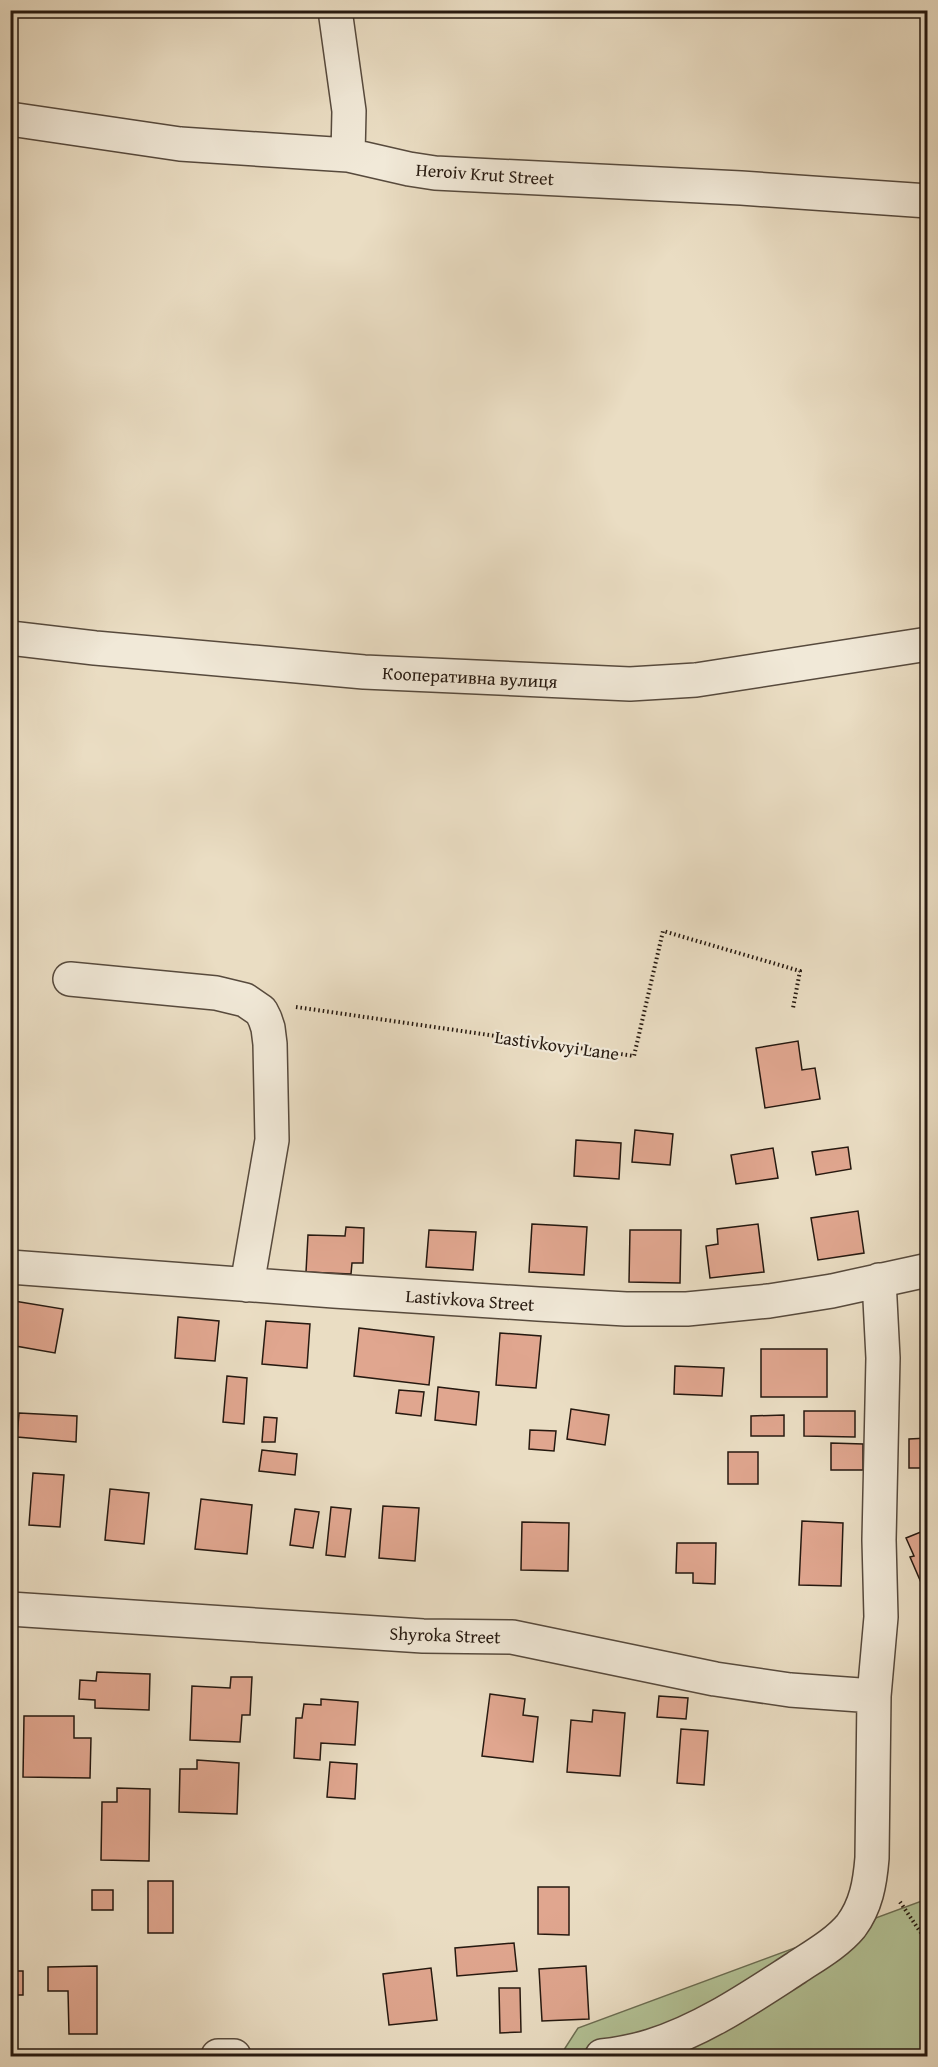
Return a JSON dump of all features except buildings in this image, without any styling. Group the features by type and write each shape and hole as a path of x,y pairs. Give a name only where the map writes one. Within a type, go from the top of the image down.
{"street":[{"path":"335,10 349,111 348,155"},
{"name":"Heroiv Krut Street","path":"10,119 180,144 348,155 435,173 741,188 927,201"},
{"name":"Кооперативна вулиця","path":"10,639 364,672 630,684 696,680 927,644"},
{"path":"70,979 216,993 245,1000 261,1011 268,1028 272,1140 247,1285"},
{"name":"Lastivkova Street","path":"10,1267 247,1285 626,1309 687,1309 769,1302 927,1270"},
{"path":"602,2056 653,2045 701,2025 783,1976 849,1929 863,1904 870,1883 874,1696 881,1606 879,1540 882,1358 879,1280"},
{"name":"Shyroka Street","path":"10,1609 423,1636 512,1637 725,1681 790,1690 874,1696"},
{"path":"218,2056 234,2056"}],"path":[{"name":"Lastivkovyi Lane","path":"245,1000 634,1056 663,931 800,971 793,1008"}],"green space":[{"path":"927,1899 927,2056 560,2056 578,2028"}]}
